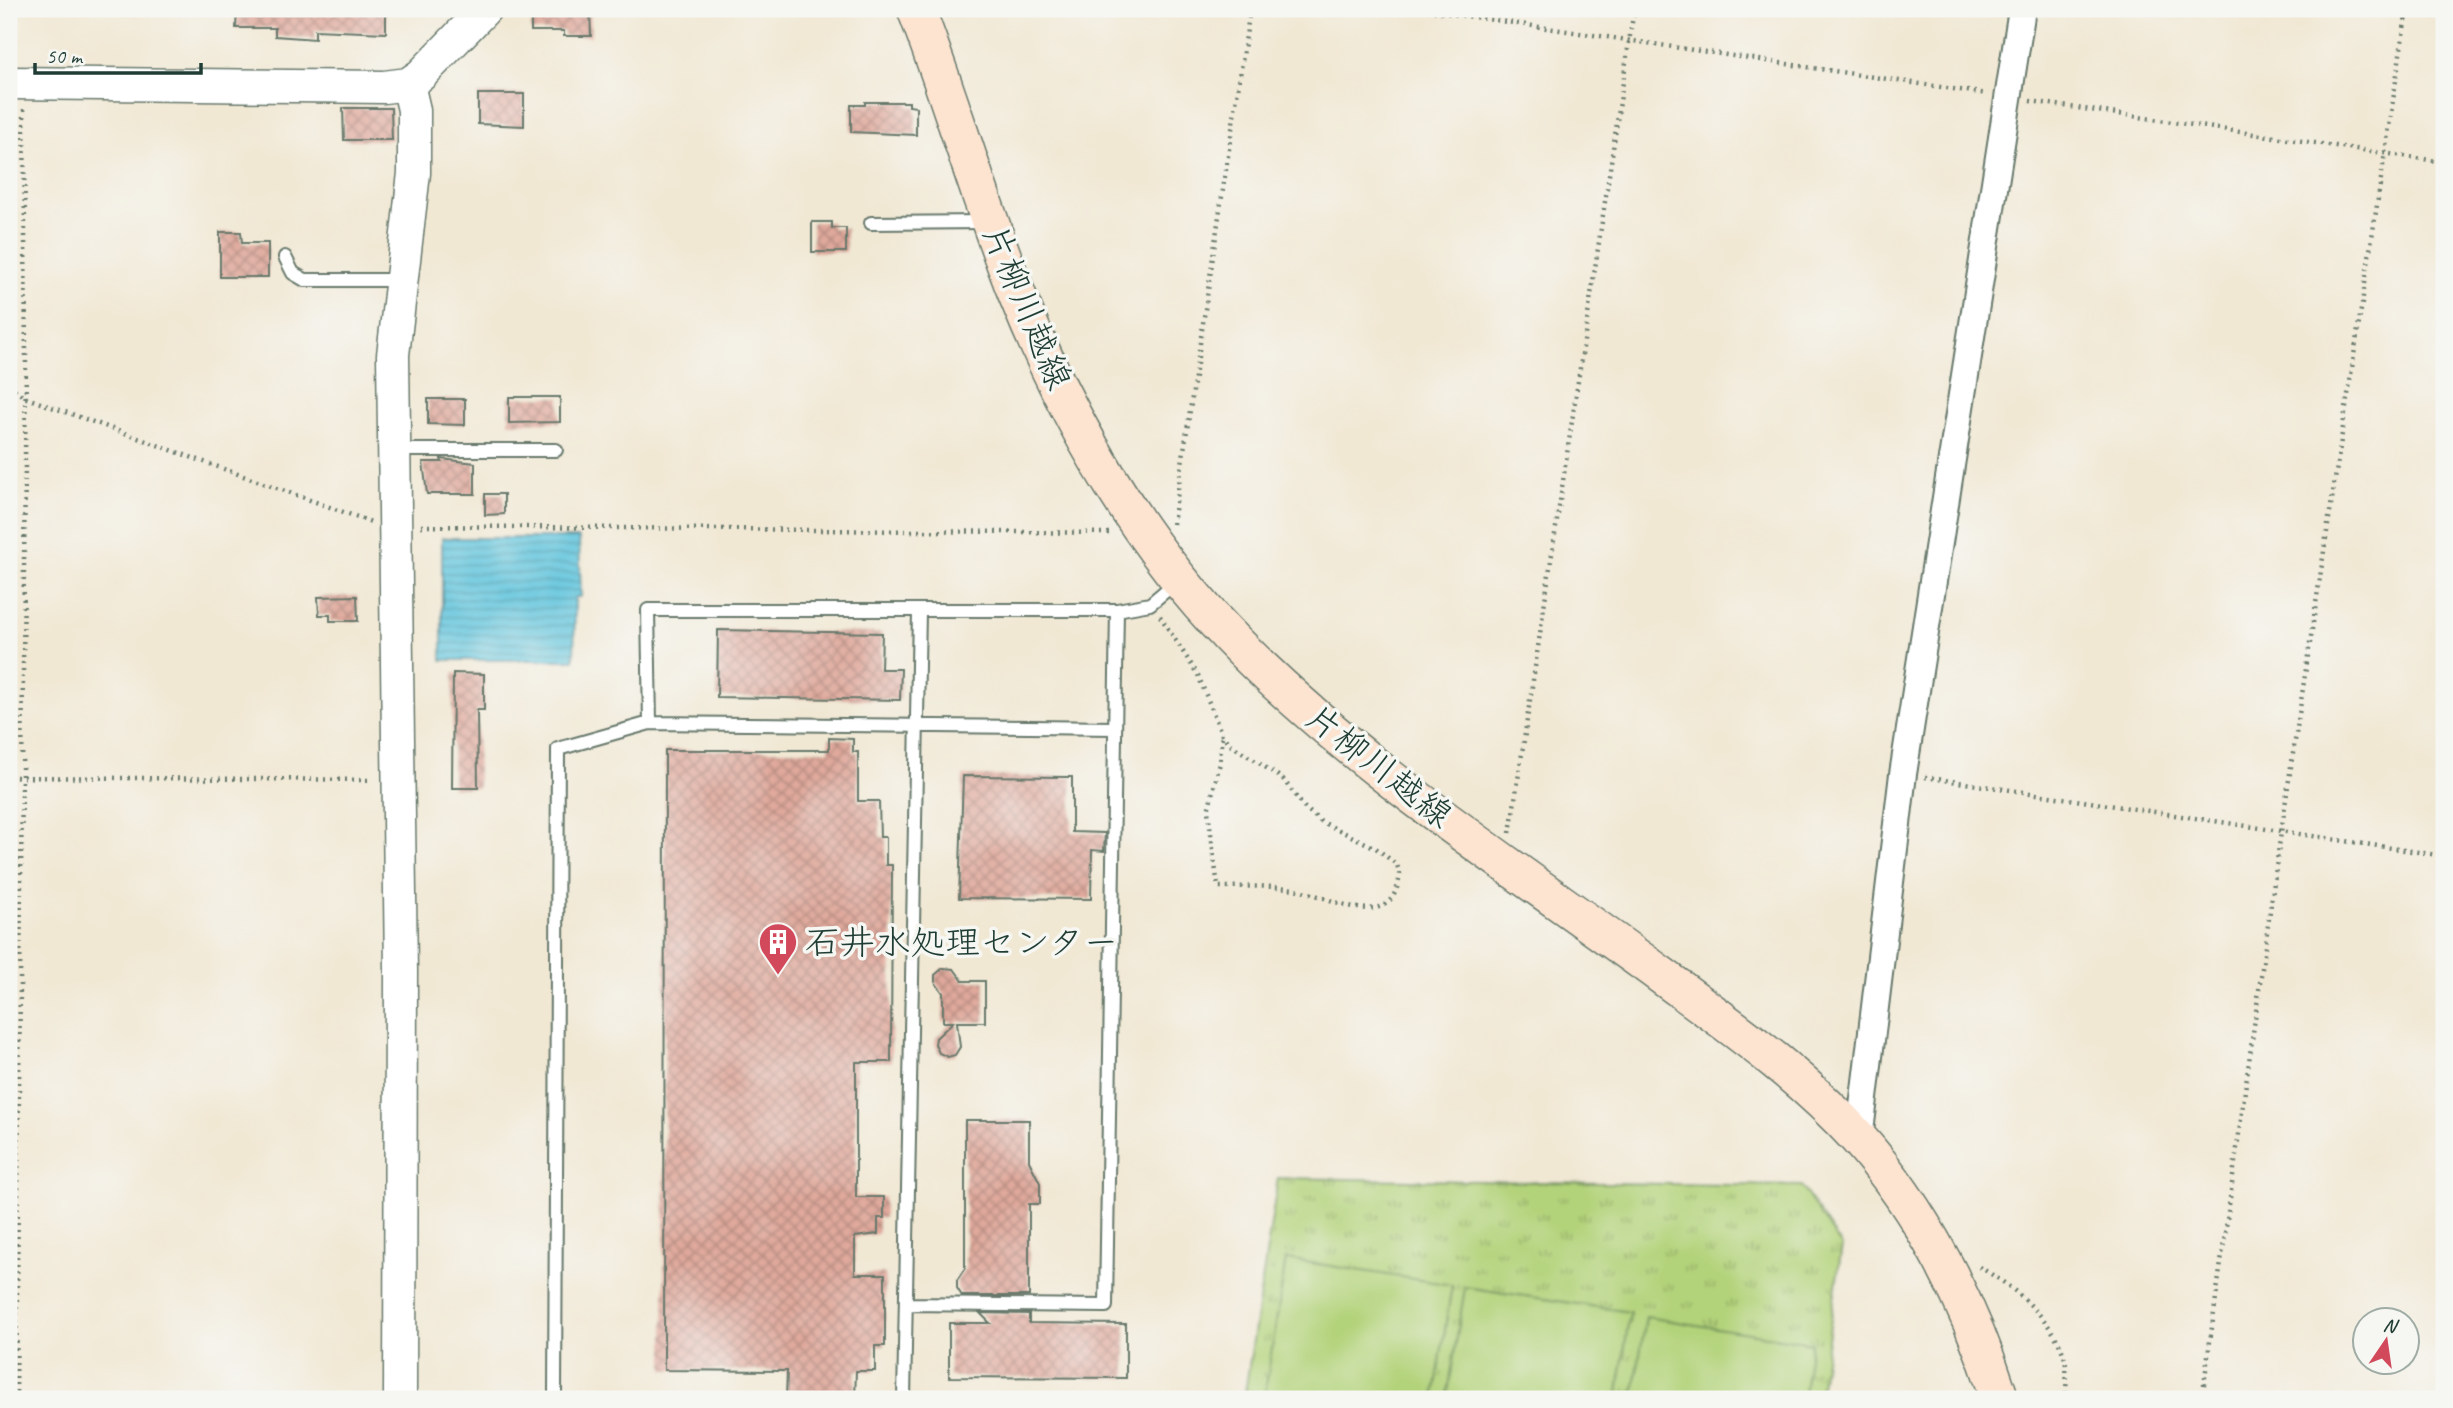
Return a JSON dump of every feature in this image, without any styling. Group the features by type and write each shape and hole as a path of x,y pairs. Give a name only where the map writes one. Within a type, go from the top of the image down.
{"main road":[{"name":"片柳川越線","path":"916,9 948,91 990,222 1017,294 1056,382 1086,439 1143,534 1230,636 1299,705 1738,1032 1813,1092 1859,1140 1909,1205 1968,1315 2000,1399"}],"street":[{"path":"16,83 384,87 408,84 421,75 485,9"},
{"path":"1859,1140 1903,774 2022,9"},
{"path":"400,1399 397,526 393,355 414,173 414,110 408,84"}],"lane":[{"path":"871,223 990,222"},
{"path":"285,257 293,273 304,280 402,280"},
{"path":"396,450 556,450"},
{"path":"650,723 648,610 1117,610 1150,604 1173,571"},
{"path":"906,1304 1106,1307 1117,610"},
{"path":"904,1399 919,612"},
{"path":"555,1399 558,749 650,723 1115,728"}],"path":[{"path":"1173,571 1250,9"},
{"path":"1420,9 2444,162"},
{"path":"1505,861 1634,9"},
{"path":"2202,1399 2281,832 2407,9"},
{"path":"16,83 26,358 23,397 16,1399"},
{"path":"9,385 23,397 376,524 1143,534"},
{"path":"1150,604 1198,675 1222,735 1239,751 1283,779 1320,821 1391,858 1400,874 1394,896 1382,905 1364,910 1280,886 1218,887 1208,811 1220,763 1222,735"},
{"path":"1903,774 2444,856"},
{"path":"9,777 398,780"},
{"path":"1973,1263 1997,1277 2034,1308 2056,1337 2065,1357 2066,1399"}],"green space":[{"path":"1278,1178 1801,1186 1842,1246 1819,1399 1244,1399"},
{"path":"1286,1259 1452,1285 1434,1399 1264,1399"},
{"path":"1465,1287 1630,1312 1617,1399 1447,1399"},
{"path":"1646,1317 1811,1343 1803,1399 1633,1399"}],"water":[{"path":"442,538 579,538 581,597 575,597 574,660 442,660"}],"building":[{"path":"237,9 386,9 386,33 315,30 315,39 275,36 275,28 236,28"},
{"path":"531,9 590,9 591,36 564,36 564,31 531,31"},
{"path":"478,94 524,94 524,126 478,124"},
{"path":"865,102 909,102 909,106 916,107 916,135 851,132 851,105 865,105"},
{"path":"343,108 391,108 392,140 344,140"},
{"path":"812,222 832,222 832,228 846,228 846,252 812,252"},
{"path":"220,232 241,232 242,243 268,243 268,277 220,277"},
{"path":"509,397 560,397 560,422 509,423"},
{"path":"428,399 465,399 465,425 428,424"},
{"path":"441,459 475,463 475,494 427,494 423,462 442,462"},
{"path":"485,494 504,494 504,514 485,515"},
{"path":"357,596 358,621 330,621 330,615 319,615 318,597"},
{"path":"718,630 882,633 881,669 901,669 900,700 717,697"},
{"path":"453,673 484,674 484,710 477,710 478,788 452,788"},
{"name":"石井水処理センター","path":"829,738 853,739 853,752 858,752 858,801 879,801 880,837 886,837 886,865 892,865 891,1062 856,1062 856,1197 884,1197 884,1218 878,1218 878,1234 855,1237 855,1274 885,1274 885,1346 875,1346 875,1371 856,1371 855,1399 786,1399 787,1371 664,1370 665,750 829,750"},
{"path":"963,776 1072,777 1072,832 1105,833 1104,851 1092,850 1091,899 959,898"},
{"path":"943,968 954,969 963,981 985,981 985,1022 957,1022 960,1047 955,1055 948,1057 939,1053 935,1044 936,1038 953,1022 943,1022 943,993 935,982 935,975"},
{"path":"965,1120 1029,1120 1029,1161 1040,1183 1040,1204 1029,1204 1029,1296 962,1296 957,1288 957,1280 965,1268"},
{"path":"980,1313 1029,1314 1029,1323 1126,1324 1126,1378 949,1377 949,1323 990,1323"}],"place":[{"name":"石井水処理センター","path":"778,976"}]}
